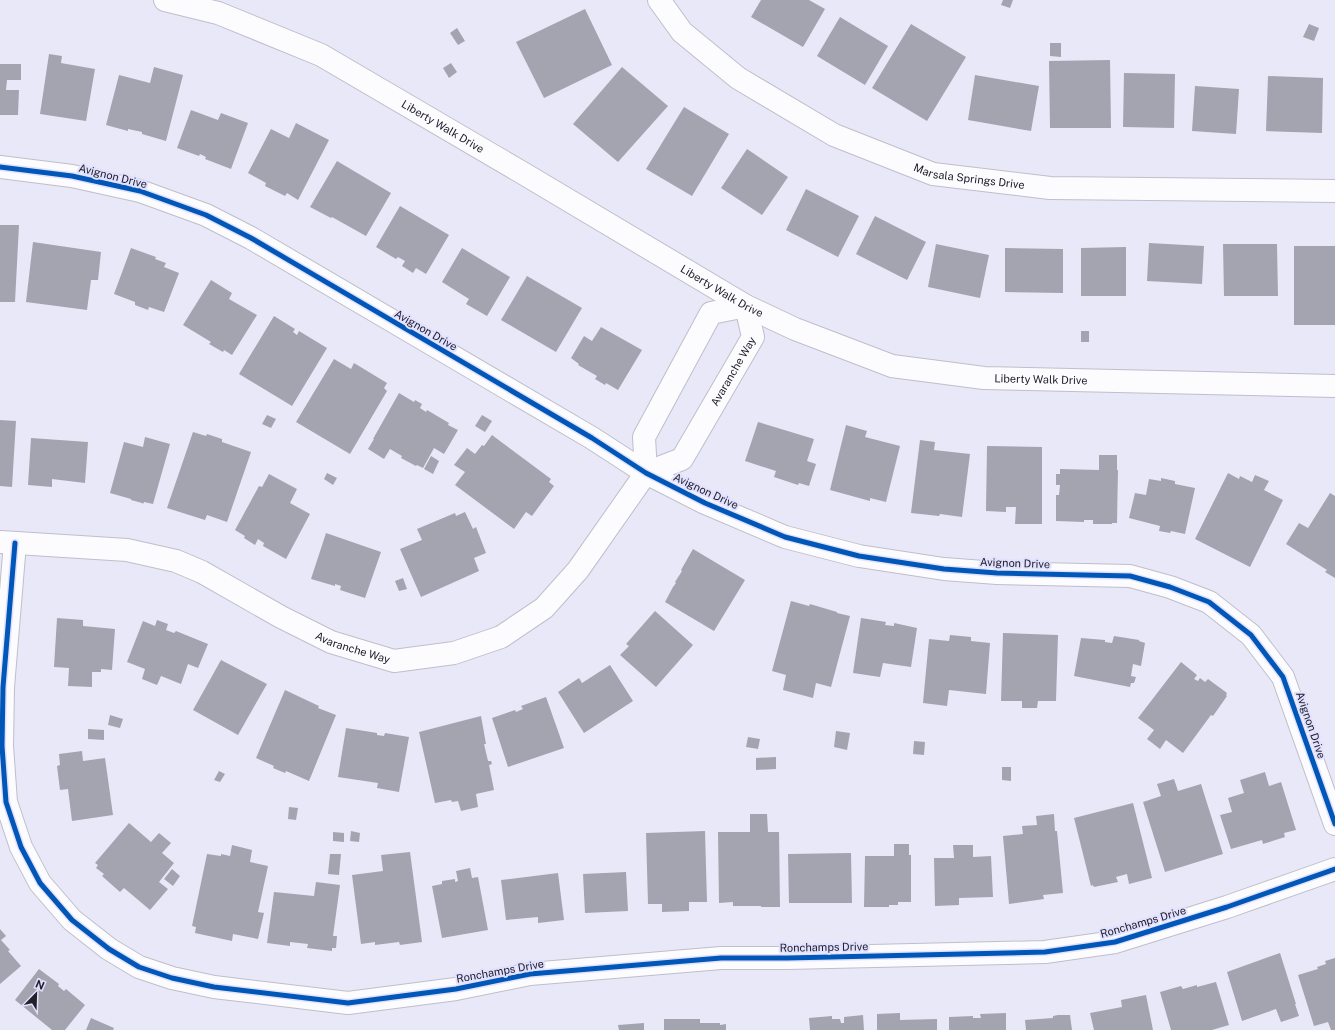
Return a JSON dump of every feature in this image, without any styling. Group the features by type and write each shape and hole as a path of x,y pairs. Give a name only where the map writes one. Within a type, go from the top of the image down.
{"street":[{"name":"Liberty Walk Drive","path":"165,0 220,7 321,55 746,306 795,329 892,366 984,378 1335,386"},
{"name":"Marsala Springs Drive","path":"659,0 682,32 738,78 834,135 932,174 1050,188 1335,191"},
{"name":"Avignon Drive","path":"0,167 72,176 140,191 206,216 251,238 592,438 646,473 705,503 785,537 859,556 944,569 997,573 1130,576 1170,587 1209,602 1251,635 1283,677 1335,824"},
{"path":"646,473 644,437 711,313 746,306"},
{"name":"Avaranche Way","path":"8,543 128,550 176,561 202,572 281,617 331,642 394,661 454,653 501,637 544,608 578,570 646,473 682,459 753,337 746,306"},
{"name":"Ronchamps Drive","path":"8,543 2,746 6,802 21,847 40,883 72,920 109,950 139,967 172,978 214,987 348,1003 456,989 530,974 721,958 787,958 1045,952 1115,942 1227,907 1335,869"}],"building":[{"path":"761,0 809,0 825,9 803,47 751,17"},
{"path":"1003,0 1013,0 1010,8 1001,5"},
{"path":"585,9 612,65 544,98 516,42"},
{"path":"840,17 888,46 865,85 817,56"},
{"path":"911,24 966,57 927,121 872,88"},
{"path":"1309,24 1319,28 1314,41 1303,37"},
{"path":"457,28 465,41 458,45 450,33"},
{"path":"1050,43 1061,43 1061,57 1050,56"},
{"path":"49,54 62,56 61,63 95,69 86,121 40,114"},
{"path":"1110,60 1111,128 1050,128 1049,61"},
{"path":"451,63 457,72 449,78 443,68"},
{"path":"0,64 21,64 21,80 7,80 6,90 19,90 18,115 0,115"},
{"path":"154,67 183,75 166,141 142,134 142,132 128,129 128,131 106,125 119,75 150,83"},
{"path":"622,67 668,106 618,162 573,124"},
{"path":"1124,73 1175,74 1174,128 1123,127"},
{"path":"975,75 1039,86 1031,131 968,120"},
{"path":"1268,76 1323,78 1322,133 1266,131"},
{"path":"1195,86 1239,89 1236,134 1192,131"},
{"path":"684,107 729,134 692,196 646,169"},
{"path":"191,110 218,120 221,113 248,123 231,169 205,159 206,157 200,154 199,156 177,148"},
{"path":"296,123 329,140 298,200 287,193 285,196 265,186 266,183 248,173 271,129 289,138"},
{"path":"747,149 788,177 762,215 721,188"},
{"path":"337,161 391,193 366,236 332,217 331,218 310,207"},
{"path":"806,189 859,216 838,257 786,230"},
{"path":"400,206 449,235 426,274 416,268 413,273 402,266 405,261 398,257 396,259 376,247"},
{"path":"875,216 926,242 907,280 856,254"},
{"path":"0,225 19,225 15,302 0,302"},
{"path":"33,242 101,252 98,280 91,280 87,310 26,302"},
{"path":"1149,243 1204,246 1202,284 1147,281"},
{"path":"936,244 989,255 980,298 928,287"},
{"path":"1223,244 1277,244 1278,296 1224,296"},
{"path":"1294,246 1335,246 1335,325 1294,325"},
{"path":"1126,247 1126,296 1081,296 1081,248"},
{"path":"131,248 156,257 155,259 166,263 164,267 179,273 164,312 149,307 148,310 135,305 135,302 114,294"},
{"path":"462,248 510,277 487,316 466,304 469,299 442,282"},
{"path":"1005,248 1063,249 1063,293 1005,292"},
{"path":"527,276 582,308 556,352 501,320"},
{"path":"211,280 232,293 229,299 257,315 232,355 209,344 211,342 183,325"},
{"path":"274,316 295,329 293,332 297,335 299,331 327,348 292,406 239,374"},
{"path":"601,327 642,350 618,390 595,379 597,376 578,365 579,364 571,358 584,336 592,341"},
{"path":"1081,331 1089,331 1089,342 1081,342"},
{"path":"334,359 351,369 354,363 387,383 384,388 387,391 350,454 296,422"},
{"path":"399,393 414,402 415,400 422,404 420,408 426,412 427,410 449,423 448,425 458,430 444,454 434,448 423,468 401,458 402,456 390,449 384,459 368,449"},
{"path":"267,415 276,419 271,428 262,424"},
{"path":"482,415 492,421 485,432 475,426"},
{"path":"0,420 16,421 12,487 0,486"},
{"path":"758,422 814,439 807,461 816,464 809,486 799,483 798,485 774,477 776,471 745,461"},
{"path":"846,425 867,431 865,437 900,446 886,502 870,498 870,501 830,490"},
{"path":"193,432 206,436 207,434 222,439 222,442 251,452 227,522 207,515 205,520 167,508"},
{"path":"492,435 551,479 549,482 554,486 532,516 526,512 514,529 455,485 465,472 454,465 467,448 475,454 482,445 484,446"},
{"path":"145,437 170,444 153,504 144,502 143,504 110,493 124,442 143,447"},
{"path":"31,438 88,442 85,483 52,479 52,487 28,485"},
{"path":"920,440 935,442 934,450 970,454 962,517 940,514 939,516 911,513"},
{"path":"987,446 1042,447 1042,524 1015,524 1016,507 1006,507 1006,512 986,511"},
{"path":"1099,455 1117,455 1117,523 1093,524 1093,520 1084,520 1084,522 1056,521 1056,495 1059,495 1060,485 1056,485 1056,474 1060,474 1060,469 1099,470"},
{"path":"431,456 439,461 433,474 424,469"},
{"path":"327,473 337,478 333,485 324,479"},
{"path":"1228,473 1239,479 1240,476 1252,482 1255,475 1269,481 1264,490 1283,500 1250,567 1195,539"},
{"path":"269,474 297,489 290,503 310,514 286,559 263,546 264,543 258,539 255,545 235,530 259,486 262,487"},
{"path":"1161,478 1175,481 1175,484 1195,488 1185,534 1171,531 1170,533 1159,531 1160,526 1129,518 1135,493 1146,495 1149,479 1161,481"},
{"path":"1330,493 1335,496 1335,578 1325,572 1327,570 1286,544 1299,523 1308,528"},
{"path":"465,512 473,529 476,527 486,553 474,558 479,571 421,597 400,549 422,540 417,529 455,513 456,516"},
{"path":"326,533 381,552 365,598 340,590 341,586 335,584 335,586 311,579"},
{"path":"693,549 745,580 714,631 665,602"},
{"path":"403,578 407,589 399,591 395,581"},
{"path":"791,601 809,606 810,604 850,616 831,687 816,683 813,698 783,690 786,675 772,671"},
{"path":"655,611 693,645 656,687 620,655 629,646 626,644"},
{"path":"57,618 83,620 83,626 115,629 112,670 101,669 101,672 92,672 92,687 68,686 69,668 54,667"},
{"path":"861,618 886,622 885,625 894,626 894,623 917,628 911,667 883,663 880,677 853,673"},
{"path":"157,620 168,624 166,630 174,633 176,631 208,644 198,668 188,664 181,684 161,676 157,685 142,679 145,669 127,662 143,621 155,626"},
{"path":"1003,633 1058,635 1056,701 1038,701 1037,708 1022,708 1022,701 1001,701"},
{"path":"950,635 971,637 971,641 990,643 986,694 949,690 947,706 923,703 929,639 949,641"},
{"path":"1114,636 1139,640 1145,643 1141,666 1133,664 1131,676 1136,677 1134,683 1131,683 1130,687 1074,676 1081,638 1105,640 1105,642 1112,643"},
{"path":"221,660 267,684 238,735 193,710"},
{"path":"1181,662 1197,675 1194,679 1198,681 1200,678 1205,682 1208,679 1227,693 1227,696 1213,716 1211,715 1183,753 1166,740 1160,749 1147,739 1154,730 1138,718"},
{"path":"610,665 633,701 584,733 558,692 579,678 582,683"},
{"path":"285,690 319,706 318,708 336,715 309,781 286,771 285,773 273,768 274,766 256,758"},
{"path":"546,697 564,748 508,767 492,718 515,710 516,712 523,709 521,706"},
{"path":"110,715 123,719 120,728 108,725"},
{"path":"481,716 486,744 484,744 488,761 491,761 492,764 489,765 494,790 476,794 478,807 461,811 458,801 452,802 451,800 435,803 419,732"},
{"path":"346,728 377,733 377,735 384,736 385,733 409,737 399,792 377,788 378,783 338,777"},
{"path":"88,729 104,730 104,740 88,739"},
{"path":"836,731 850,733 847,750 834,747"},
{"path":"748,737 760,739 758,749 746,747"},
{"path":"914,741 925,742 924,755 913,754"},
{"path":"82,751 83,761 105,758 113,815 72,821 68,789 60,790 57,766 60,765 59,754"},
{"path":"776,757 776,769 756,770 756,758"},
{"path":"1002,767 1011,767 1011,781 1002,780"},
{"path":"219,771 225,774 220,782 214,780"},
{"path":"1265,772 1269,786 1281,782 1296,830 1284,833 1285,837 1263,844 1262,840 1231,849 1220,815 1232,812 1228,798 1244,793 1240,780"},
{"path":"1174,779 1178,791 1201,784 1223,854 1165,872 1143,802 1161,796 1157,784"},
{"path":"1133,803 1152,878 1129,884 1127,874 1116,877 1118,882 1094,887 1093,885 1091,886 1074,818"},
{"path":"289,807 298,808 296,820 288,819"},
{"path":"750,814 767,814 768,832 779,832 780,907 733,906 733,902 719,903 718,832 750,832"},
{"path":"1054,814 1063,893 1043,895 1044,899 1009,904 1003,836 1023,834 1022,826 1037,825 1036,816"},
{"path":"129,823 151,842 159,833 171,843 162,853 174,863 159,882 168,889 150,910 124,888 120,892 102,876 104,874 96,868 98,865 95,863"},
{"path":"351,831 360,833 359,842 350,841"},
{"path":"705,831 707,902 689,902 689,911 662,912 662,904 648,904 646,833"},
{"path":"333,832 344,833 344,842 333,841"},
{"path":"894,844 909,844 909,855 911,855 911,902 898,902 898,905 889,905 889,907 864,907 865,856 894,856"},
{"path":"232,845 252,850 250,862 268,866 258,912 264,913 258,939 233,934 232,941 195,933 196,927 192,926 207,854 221,856 221,854 230,856"},
{"path":"953,845 973,845 973,857 991,856 993,897 959,898 959,905 935,906 934,858 954,858"},
{"path":"410,852 422,942 400,945 399,942 375,945 375,942 361,944 352,875 383,871 381,855"},
{"path":"851,853 852,903 789,903 788,854"},
{"path":"330,854 341,854 339,875 328,874"},
{"path":"470,868 472,878 478,877 488,930 442,938 432,886 442,884 442,881 455,879 455,882 458,881 456,871"},
{"path":"172,869 180,876 173,886 164,879"},
{"path":"626,872 628,911 585,913 583,874"},
{"path":"558,873 564,920 538,923 538,917 506,920 501,880"},
{"path":"316,882 340,885 333,936 337,936 336,948 332,948 332,951 307,948 308,944 290,942 290,946 267,943 274,892 314,896"},
{"path":"0,929 6,936 1,940 21,966 0,984"},
{"path":"1280,953 1299,1016 1281,1022 1276,1009 1242,1021 1227,972"},
{"path":"1335,958 1335,1030 1331,1030 1328,1022 1314,1026 1298,975 1318,969 1317,967 1326,964 1325,961"},
{"path":"39,969 59,984 58,986 64,991 66,989 85,1005 65,1030 52,1030 15,1000"},
{"path":"1216,982 1229,1025 1212,1030 1171,1030 1160,992 1181,986 1183,989"},
{"path":"1146,995 1153,1030 1094,1030 1090,1013 1122,1007 1121,1000"},
{"path":"900,1013 900,1020 937,1019 937,1030 877,1030 877,1014"},
{"path":"1006,1013 1006,1030 949,1030 949,1017 973,1016 973,1018 981,1018 980,1014"},
{"path":"863,1015 864,1030 810,1030 809,1018 832,1016 832,1019 840,1019 841,1023 844,1023 844,1017"},
{"path":"1070,1015 1072,1030 1026,1030 1025,1020 1053,1018 1053,1016"},
{"path":"91,1018 114,1028 113,1030 86,1030"},
{"path":"664,1019 700,1019 700,1023 720,1023 720,1025 726,1024 726,1030 664,1030"},
{"path":"644,1023 644,1030 619,1030 618,1025"}],"cycle path":[{"path":"0,167 72,176 140,191 206,215 251,238 592,438 646,473 705,503 785,537 859,556 944,569 997,573 1130,576 1170,587 1209,602 1251,635 1283,677 1335,824"},
{"path":"15,543 3,687 2,746 6,802 21,847 40,883 72,920 109,949 139,967 172,978 214,987 348,1003 456,989 530,974 721,958 787,958 1045,952 1115,942 1227,907 1335,869"}]}
